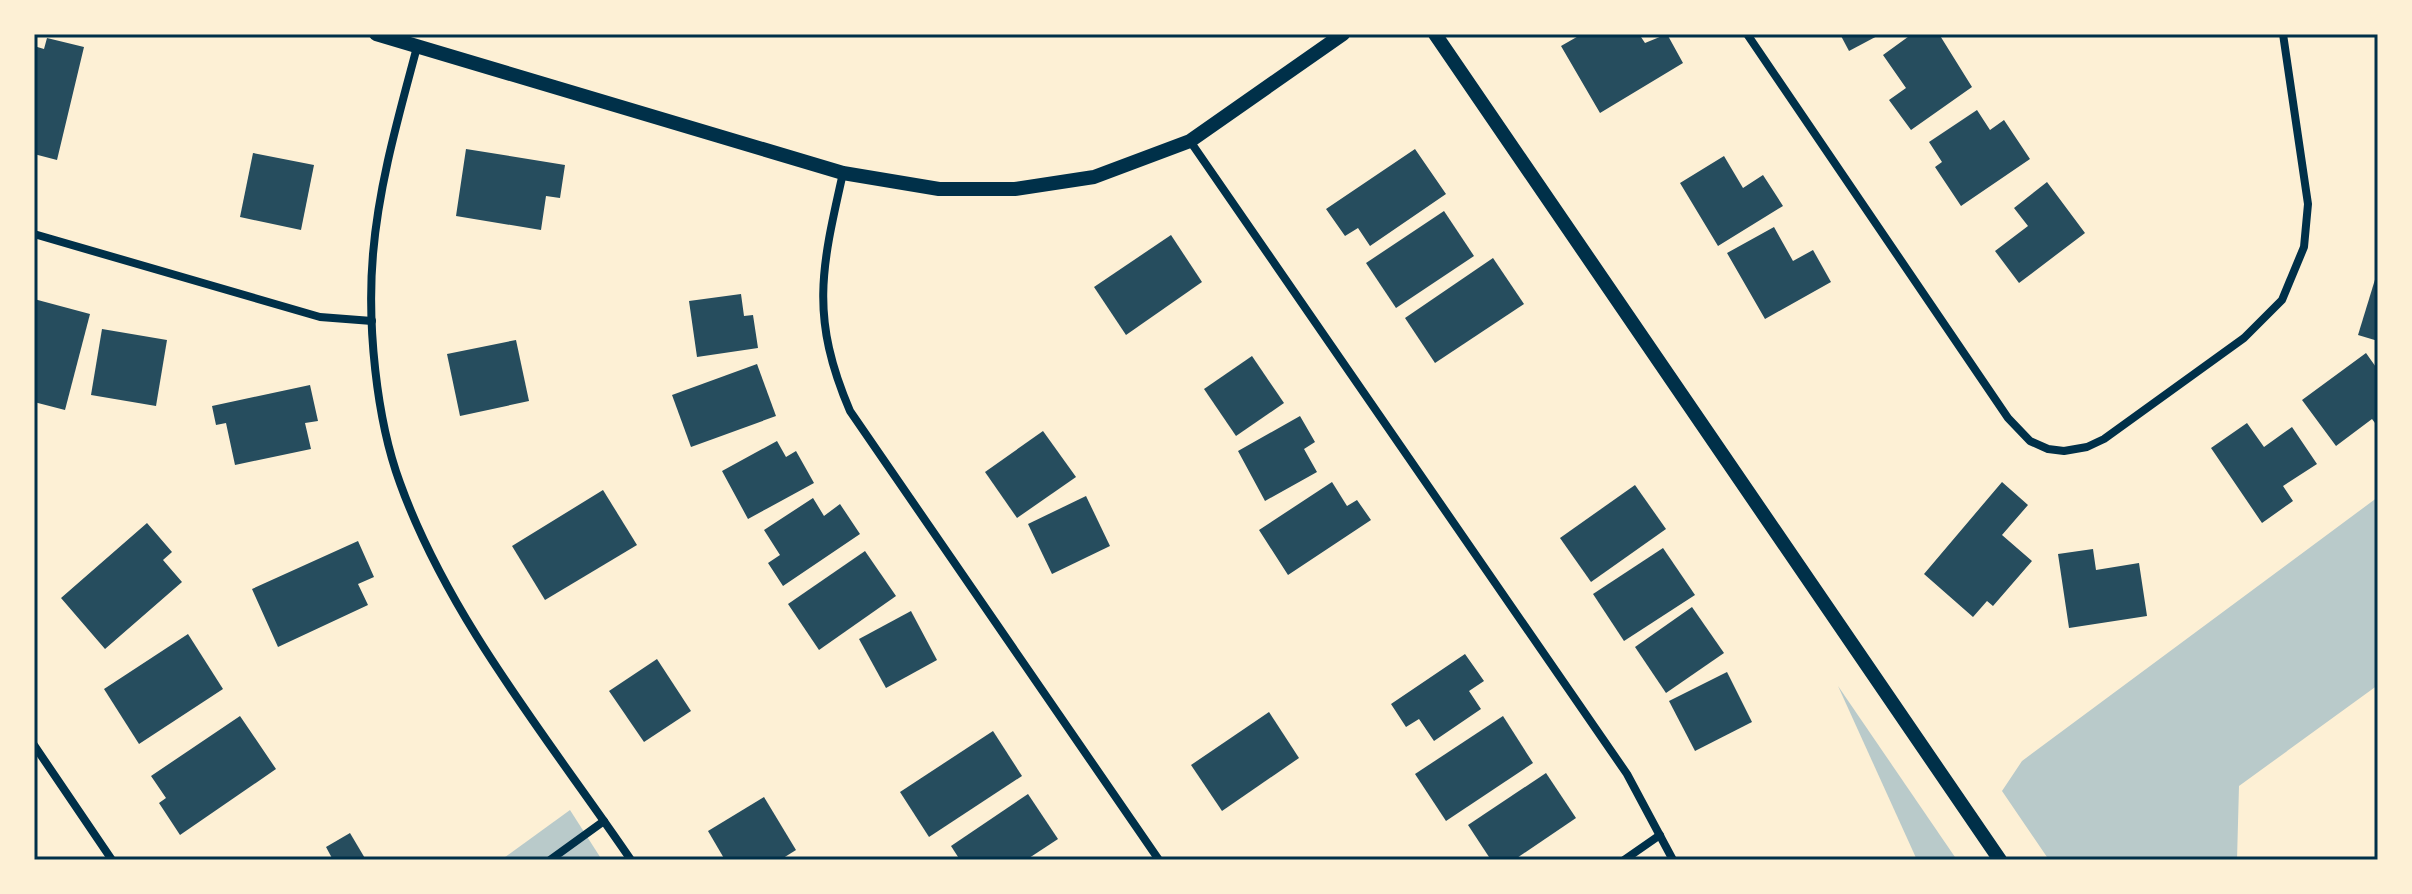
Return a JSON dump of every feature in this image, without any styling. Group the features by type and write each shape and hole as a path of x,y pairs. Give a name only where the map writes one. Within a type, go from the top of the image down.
{"street":[{"path":"376,34 843,173 939,189 1015,189 1094,177 1190,141 1343,34"},
{"path":"1435,34 2000,860"},
{"path":"1747,34 2008,418 2030,441 2064,451 2104,439 2244,338 2282,300 2304,247 2308,204 2283,34"},
{"path":"417,47 383,173 372,256 372,321 382,408 399,481 428,549 465,617 631,860"},
{"path":"1190,141 1618,761 1673,860"},
{"path":"843,173 828,240 821,312 831,367 850,411 1159,860"},
{"path":"34,234 320,317 372,321"},
{"path":"34,745 112,860"},
{"path":"550,860 604,821"},
{"path":"1624,860 1660,835"}],"shaded area":[{"path":"2378,497 2378,685 2239,786 2237,860 2049,860 2002,791 2022,761"},
{"path":"1838,686 1957,860 1917,860"},
{"path":"570,810 602,860 501,860"}],"building":[{"path":"1582,34 1639,34 1645,43 1667,34 1683,63 1600,113 1561,46"},
{"path":"1840,34 1881,34 1849,51"},
{"path":"1912,34 1939,34 1972,87 1911,130 1889,100 1906,88 1883,55"},
{"path":"47,38 84,47 57,160 34,154 34,46 44,49"},
{"path":"1977,110 1990,130 2004,120 2030,159 1961,206 1935,167 1942,162 1929,142"},
{"path":"466,149 565,165 560,198 546,196 541,230 456,216"},
{"path":"1415,149 1446,194 1370,246 1358,228 1345,236 1326,209"},
{"path":"253,153 314,165 301,230 240,217"},
{"path":"1724,156 1743,188 1763,175 1783,206 1718,246 1680,183"},
{"path":"2047,182 2085,233 2019,283 1995,251 2028,226 2014,208"},
{"path":"1444,211 1474,256 1396,308 1366,263"},
{"path":"1774,227 1793,261 1813,250 1831,282 1765,319 1727,253"},
{"path":"1171,235 1202,282 1126,335 1094,287"},
{"path":"1493,258 1524,304 1435,363 1405,318"},
{"path":"2378,273 2378,341 2358,335"},
{"path":"741,294 744,316 753,315 758,348 697,357 689,301"},
{"path":"34,299 90,314 65,410 34,402"},
{"path":"102,329 167,340 156,406 91,395"},
{"path":"516,340 529,401 460,416 447,354"},
{"path":"2366,353 2378,370 2378,427 2372,419 2336,446 2302,400"},
{"path":"1252,356 1284,403 1236,436 1204,389"},
{"path":"757,364 776,416 691,447 672,395"},
{"path":"310,385 318,421 305,423 311,449 235,465 226,423 216,425 212,406"},
{"path":"1300,416 1315,442 1304,449 1317,472 1265,501 1238,451"},
{"path":"2247,423 2264,447 2292,427 2317,464 2283,486 2293,501 2262,523 2211,448"},
{"path":"1043,431 1076,477 1017,518 985,472"},
{"path":"777,441 786,457 796,451 814,483 748,519 722,471"},
{"path":"1332,482 1347,506 1357,500 1371,520 1288,575 1259,530"},
{"path":"2002,482 2028,505 2002,535 2032,561 1993,606 1987,601 1973,617 1924,574"},
{"path":"1635,485 1666,529 1591,582 1560,538"},
{"path":"603,490 637,545 545,600 512,546"},
{"path":"1086,496 1110,546 1052,574 1028,524"},
{"path":"813,498 824,516 840,504 860,534 783,586 768,563 780,555 764,530"},
{"path":"147,523 172,552 163,560 182,582 105,649 61,598"},
{"path":"358,541 374,577 358,584 368,605 278,647 252,589"},
{"path":"1663,548 1695,595 1624,641 1593,594"},
{"path":"2093,549 2096,570 2139,563 2147,616 2069,628 2058,554"},
{"path":"865,551 896,596 819,650 788,604"},
{"path":"1692,607 1724,653 1666,693 1635,647"},
{"path":"911,611 937,660 886,688 859,639"},
{"path":"188,634 223,689 139,744 104,689"},
{"path":"1465,654 1484,681 1469,691 1481,709 1434,741 1419,719 1406,727 1391,704"},
{"path":"657,659 691,711 644,742 609,691"},
{"path":"1727,672 1752,722 1695,751 1669,701"},
{"path":"1269,712 1299,758 1222,811 1191,765"},
{"path":"240,716 276,769 180,835 159,803 166,798 151,776"},
{"path":"1503,716 1533,763 1446,821 1415,774"},
{"path":"993,731 1022,776 929,837 900,792"},
{"path":"1546,773 1576,818 1514,860 1491,860 1468,825"},
{"path":"1028,794 1058,839 1026,860 960,860 951,846"},
{"path":"764,797 796,850 780,860 725,860 708,831"},
{"path":"350,833 366,860 333,860 326,847"}]}
